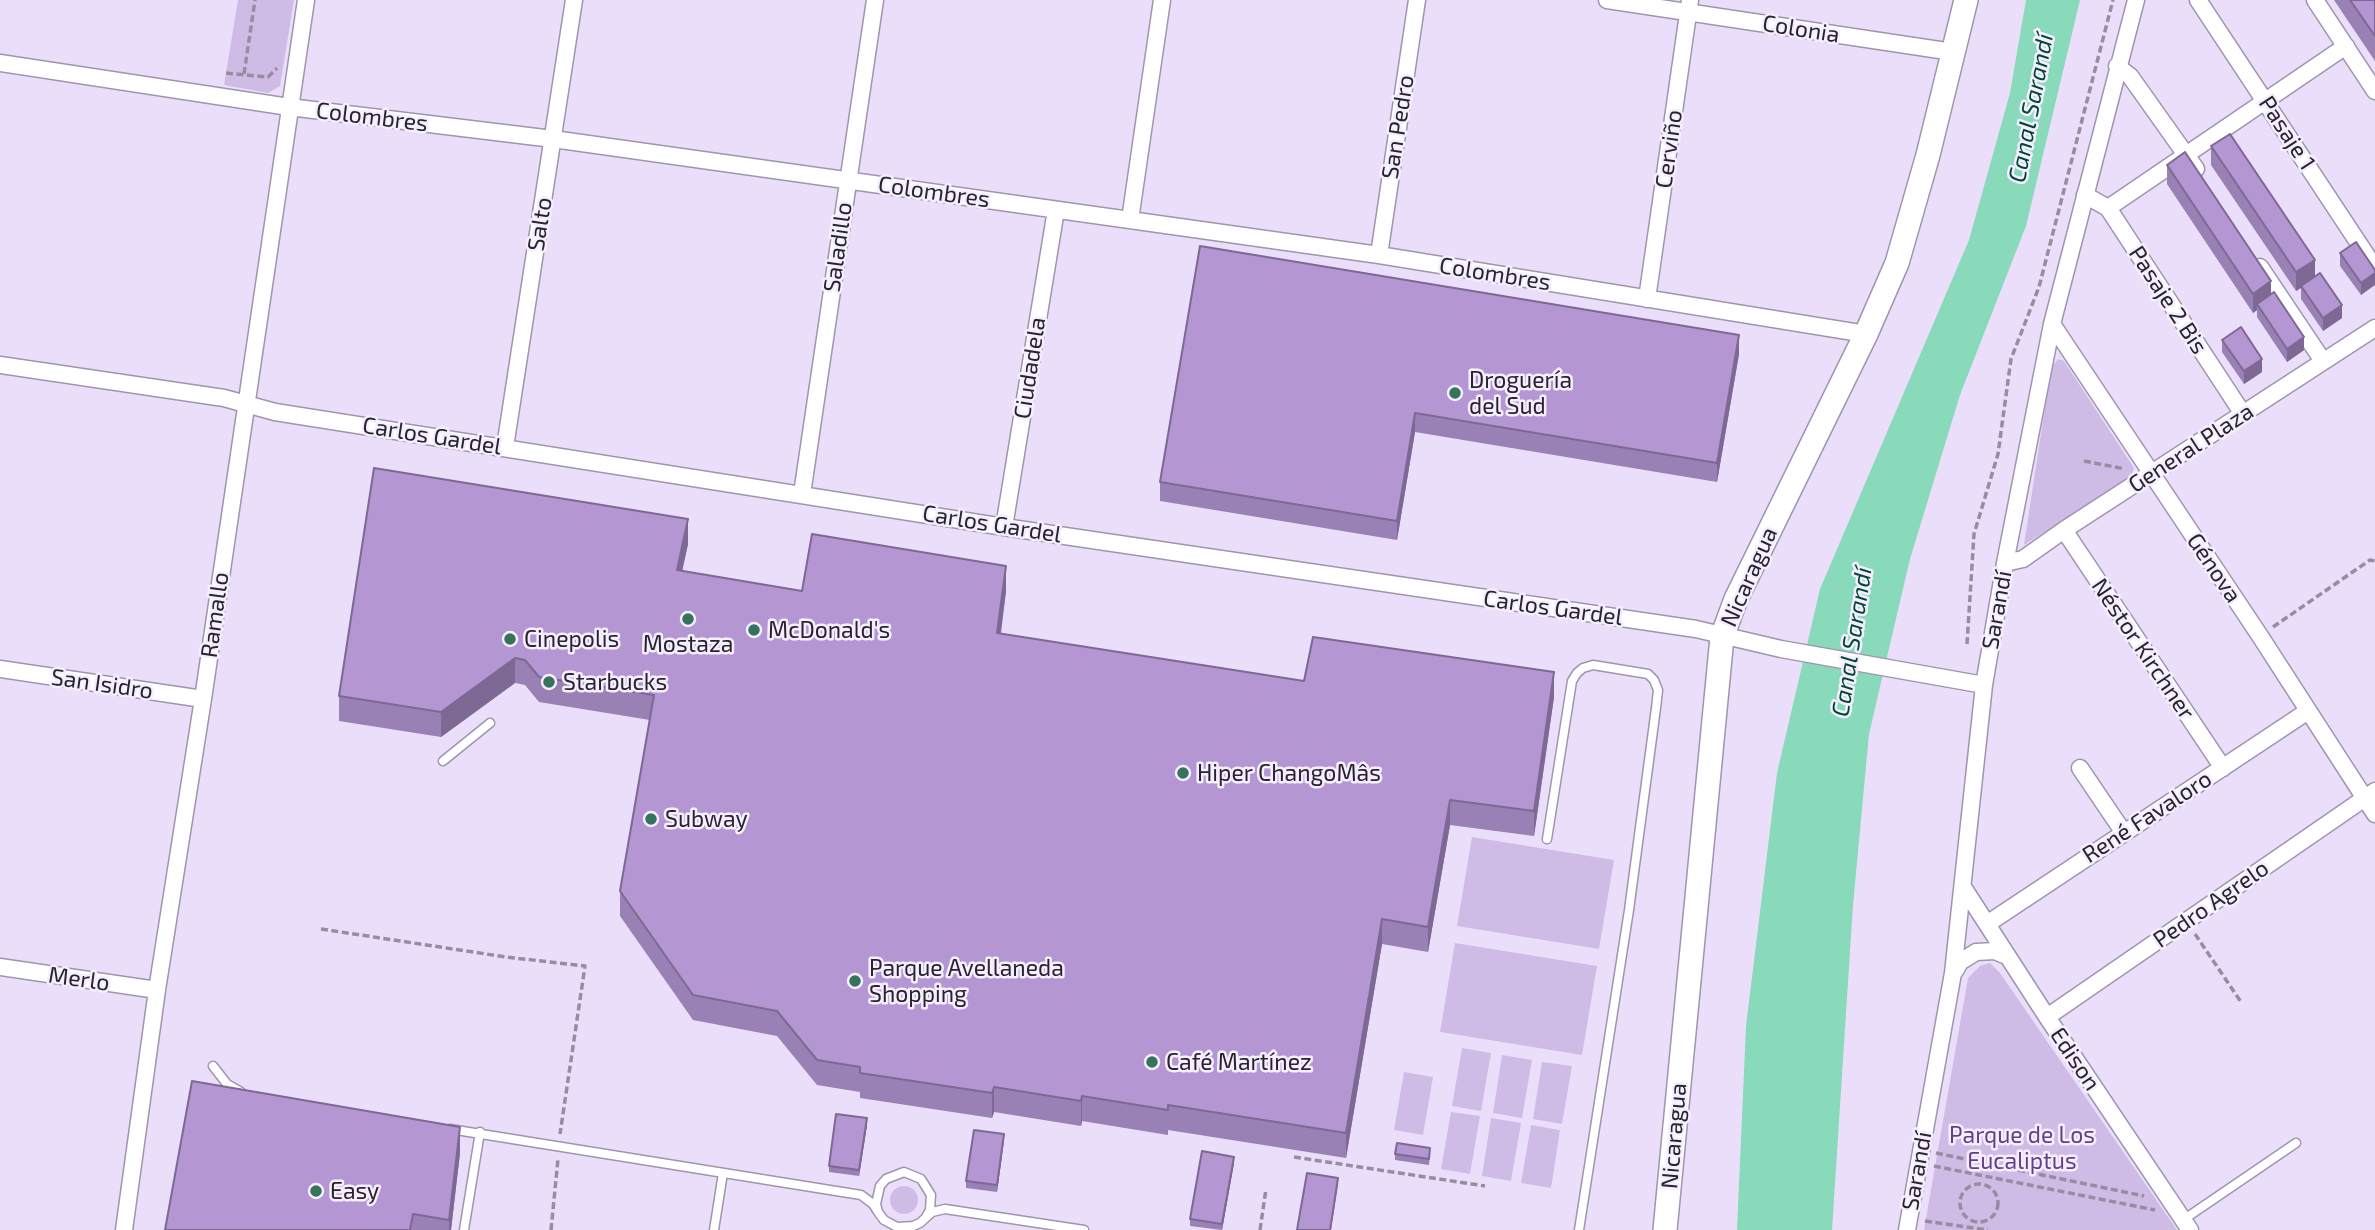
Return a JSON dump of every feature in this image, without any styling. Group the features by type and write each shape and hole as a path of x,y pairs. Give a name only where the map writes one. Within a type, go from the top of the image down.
{"main road":[{"name":"Nicaragua","path":"1665,1230 1723,637 1736,599 1866,334 1901,252 1966,0"}],"street":[{"name":"Ramallo","path":"124,1230 157,990 203,699 306,0"},
{"name":"Salto","path":"505,447 574,0"},
{"name":"Saladillo","path":"802,494 875,0"},
{"path":"1130,220 1162,0"},
{"name":"San Pedro","path":"1378,254 1417,0"},
{"name":"Colonia","path":"1607,0 1689,6 1953,52"},
{"name":"Sarandí","path":"1908,1224 1954,973 1984,685 2005,563 2052,324 2136,0"},
{"name":"Pasaje 1","path":"2198,0 2375,268"},
{"path":"2315,0 2375,91"},
{"name":"Cerviño","path":"1647,299 1689,6"},
{"path":"2108,208 2346,46"},
{"name":"Colombres","path":"0,63 289,107 553,139 1378,254 1866,334"},
{"path":"2117,66 2130,76 2202,178"},
{"name":"Pasaje 2 Bis","path":"2085,195 2108,208 2243,414"},
{"name":"Ciudadela","path":"1004,527 1056,210"},
{"path":"2255,258 2323,361"},
{"name":"Génova","path":"2052,324 2308,711 2370,794 2375,814"},
{"name":"General Plaza","path":"2005,563 2023,559 2375,328"},
{"name":"Carlos Gardel","path":"0,365 245,402 275,412 1004,527 1696,629 1781,649 1984,685"},
{"name":"Néstor Kirchner","path":"2064,530 2223,768"},
{"name":"San Isidro","path":"0,669 203,699"},
{"name":"René Favaloro","path":"1987,924 2308,711"},
{"path":"2080,768 2123,833"},
{"name":"Pedro Agrelo","path":"2046,1017 2370,794"},
{"name":"Edison","path":"1963,887 2046,1017 2186,1225"},
{"path":"1954,973 1961,962 1976,952 1994,951 2007,956"},
{"name":"Merlo","path":"0,967 157,990"}],"lane":[{"path":"1547,839 1572,681 1583,668 1593,665 1648,674 1658,690 1656,708 1629,910 1579,1230"},
{"path":"443,761 490,723"},
{"path":"213,1066 227,1084 245,1094"},
{"path":"437,1127 861,1195 873,1204 889,1230"},
{"path":"464,1230 480,1132"},
{"path":"2186,1225 2296,1143"},
{"path":"714,1230 723,1173"},
{"path":"861,1195 880,1186 894,1174 913,1174 921,1179 934,1201 945,1209"},
{"path":"880,1186 876,1204 881,1216 897,1227 905,1228 921,1223 932,1212 945,1209 1084,1230"},
{"path":"921,1223 930,1210 931,1195"}],"path":[{"path":"244,75 255,0"},
{"path":"1968,644 1973,534 1998,454 2011,359 2039,287 2113,0"},
{"path":"226,73 268,77 276,70 278,58"},
{"path":"2084,461 2151,474"},
{"path":"2260,636 2370,560 2375,561"},
{"path":"2186,921 2241,1002"},
{"path":"321,929 585,966 559,1146 551,1230"},
{"path":"1919,1156 1986,1176 2155,1210"},
{"path":"1919,1156 2147,1196"},
{"path":"1294,1157 1485,1186"},
{"path":"1984,1185 1986,1176"},
{"path":"1984,1185 1997,1195 1998,1208 1986,1220 1975,1221 1962,1210 1961,1197 1969,1187 1984,1185"},
{"path":"1260,1230 1266,1189"},
{"path":"1973,1228 1975,1221"},
{"path":"1908,1224 1988,1230"}],"green space":[{"path":"238,0 294,0 280,86 268,93 224,85"},
{"path":"2058,359 2064,361 2134,468 2131,478 2024,545 2051,368"},
{"path":"1472,837 1614,860 1599,949 1457,926"},
{"path":"1455,943 1597,966 1582,1055 1440,1032"},
{"name":"Parque de Los Eucaliptus","path":"1990,963 2000,973 2177,1230 1924,1230 1968,978 1980,966"},
{"path":"1462,1048 1491,1053 1481,1111 1452,1106"},
{"path":"1502,1055 1532,1060 1522,1118 1493,1113"},
{"path":"1542,1062 1572,1066 1562,1124 1533,1119"},
{"path":"1404,1072 1433,1077 1423,1135 1394,1130"},
{"path":"1451,1112 1480,1116 1470,1174 1441,1169"},
{"path":"1491,1118 1521,1123 1511,1181 1482,1176"},
{"path":"1531,1125 1560,1130 1551,1188 1521,1183"},
{"path":"904,1186 914,1190 918,1200 914,1210 904,1214 894,1210 890,1200 894,1190"}],"water":[{"name":"Canal Sarandí","path":"2026,0 2080,0 2026,226 1960,395 1910,559 1869,734 1853,905 1832,1230 1737,1230 1746,1026 1777,773 1820,589 1969,240 2010,93"}],"building":[{"path":"2350,0 2375,0 2375,36"},
{"path":"2230,134 2315,260 2296,272 2211,146"},
{"path":"2185,152 2271,281 2253,294 2167,165"},
{"path":"2356,242 2375,270 2375,273 2361,283 2340,253"},
{"name":"Droguería del Sud","path":"1200,246 1739,335 1717,463 1415,413 1397,521 1160,482"},
{"path":"2320,273 2342,305 2323,318 2301,286"},
{"path":"2274,292 2304,337 2287,349 2257,304"},
{"path":"2241,327 2262,359 2244,371 2222,340"},
{"path":"374,468 688,519 677,570 802,591 812,534 1006,566 997,633 1304,681 1313,637 1554,672 1534,811 1450,800 1428,927 1382,919 1346,1133 1168,1105 1168,1110 1082,1096 1081,1101 994,1087 992,1093 860,1073 860,1067 817,1060 777,1011 693,995 620,891 654,695 539,677 525,660 515,658 441,712 339,696"},
{"name":"Easy","path":"192,1081 460,1127 449,1220 413,1214 410,1230 165,1230"},
{"path":"836,1114 867,1118 859,1170 829,1166"},
{"path":"974,1130 1004,1134 997,1185 966,1181"},
{"path":"1397,1143 1430,1148 1429,1159 1395,1154"},
{"path":"1202,1151 1234,1157 1222,1224 1190,1219"},
{"path":"1307,1173 1338,1178 1330,1230 1297,1230"}],"place":[{"name":"Droguería del Sud","path":"1455,393"},
{"name":"Mostaza","path":"688,619"},
{"name":"McDonald's","path":"754,630"},
{"name":"Cinepolis","path":"510,639"},
{"name":"Starbucks","path":"549,682"},
{"name":"Hiper ChangoMâs","path":"1183,773"},
{"name":"Subway","path":"651,819"},
{"name":"Parque Avellaneda Shopping","path":"855,981"},
{"name":"Café Martínez","path":"1152,1062"},
{"name":"Easy","path":"316,1191"}]}
